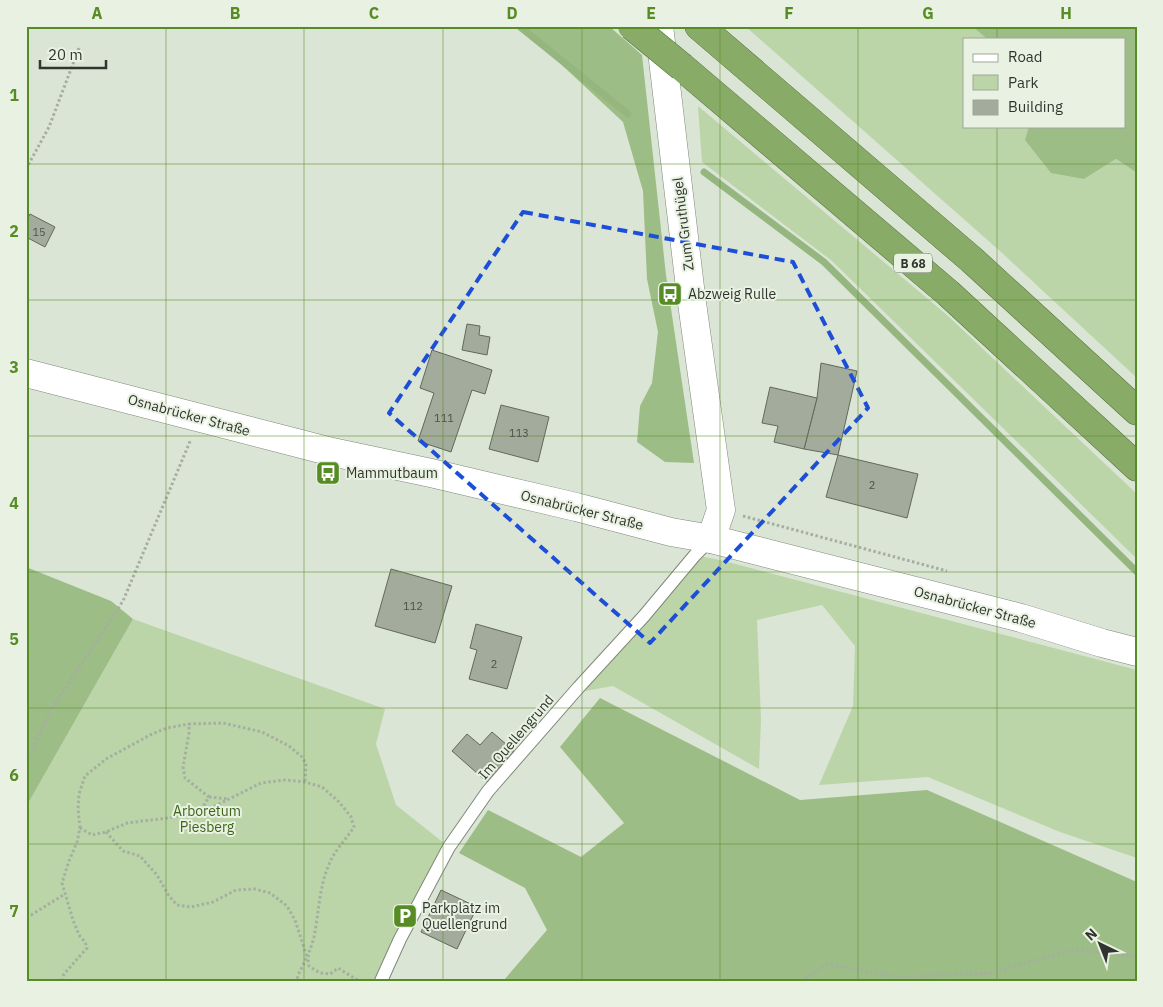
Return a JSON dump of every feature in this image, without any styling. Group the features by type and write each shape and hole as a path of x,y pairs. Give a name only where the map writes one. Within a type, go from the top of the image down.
{"highway":[{"name":"B 68","path":"632,26 948,293 1137,467"},
{"path":"699,26 972,260 1137,411"}],"street":[{"name":"Zum Gruthügel","path":"659,26 691,296 722,510 711,539"},
{"name":"Osnabrücker Straße","path":"26,373 332,452 431,473 671,532 711,539 1021,618 1137,652"}],"lane":[{"name":"Im Quellengrund","path":"381,981 400,939 449,848 488,791 711,539"}],"path":[{"path":"26,169 49,127 79,48"},
{"path":"26,763 51,710 123,601 199,418"},
{"path":"62,981 64,974 87,948 79,935 62,883 77,842 80,828 79,794 85,776 106,759 167,728 189,724 223,723 262,732 289,746 302,756 306,763 305,782"},
{"path":"189,724 183,767 185,778 209,797 228,799"},
{"path":"80,828 92,835 106,832 128,823 168,818 215,806 261,783 285,780 305,782 322,788 338,801 351,816 354,827 330,860 319,898 314,937 297,981"},
{"path":"200,810 209,797"},
{"path":"106,832 122,851 140,856 157,875 169,896 177,905 191,907 213,902 236,890 255,889 270,892 288,906 295,920 309,966 320,973 330,974 338,968 359,981"},
{"path":"26,914 31,915 65,894"},
{"path":"801,981 827,964 898,977 991,973 1073,950 1137,957"}],"highlighted area":[{"path":"523,212 793,262 868,408 650,643 389,413"}],"green space":[{"path":"520,26 609,26 642,55 666,275 694,463 665,462 637,442 640,406 652,383 658,332 647,279 643,191 623,122"},
{"path":"745,26 972,26 986,38 963,38 963,128 1029,128 1026,140 1084,179 1116,159 1137,173 1137,378 1001,252"},
{"path":"972,26 1137,26 1137,173 1116,159 1084,179 1051,173 1025,140 1028,128 1126,128 1126,38 986,38"},
{"path":"698,106 947,315 1137,494 1137,559 832,261 702,162"},
{"path":"695,555 1137,670 1137,858 1060,832 928,777 819,785 853,706 855,646 822,605 757,620 761,720 759,769 613,686 574,693"},
{"path":"26,567 111,601 133,619 26,807"},
{"name":"Arboretum Piesberg","path":"133,619 385,709 376,744 396,805 449,847 381,981 26,981 26,807"},
{"path":"600,698 800,800 927,790 1137,882 1137,981 502,981 547,930 525,888 459,853 488,810 581,857 624,823 560,747"}],"building":[{"path":"30,214 55,227 45,247 26,237 26,222"},
{"path":"467,324 480,326 479,335 490,337 487,355 462,350"},
{"path":"432,350 492,370 485,394 472,390 451,452 418,441 434,393 420,388"},
{"path":"821,363 857,371 838,455 804,449 817,398"},
{"path":"770,387 817,398 804,449 774,442 778,426 762,423"},
{"path":"501,405 549,417 538,462 489,449"},
{"path":"838,455 918,474 907,518 826,497"},
{"path":"391,569 452,586 435,643 375,626"},
{"path":"476,624 522,637 507,689 469,679 477,650 470,648"},
{"path":"492,732 514,751 487,782 452,751 467,734 480,745"},
{"path":"441,890 477,907 457,949 421,932"}],"waterway":[{"path":"519,26 628,114"},
{"path":"704,172 824,262 1137,572"}],"place":[{"name":"Abzweig Rulle","path":"670,294"},
{"name":"Mammutbaum","path":"328,473"},
{"name":"Parkplatz im Quellengrund","path":"405,916"}]}
